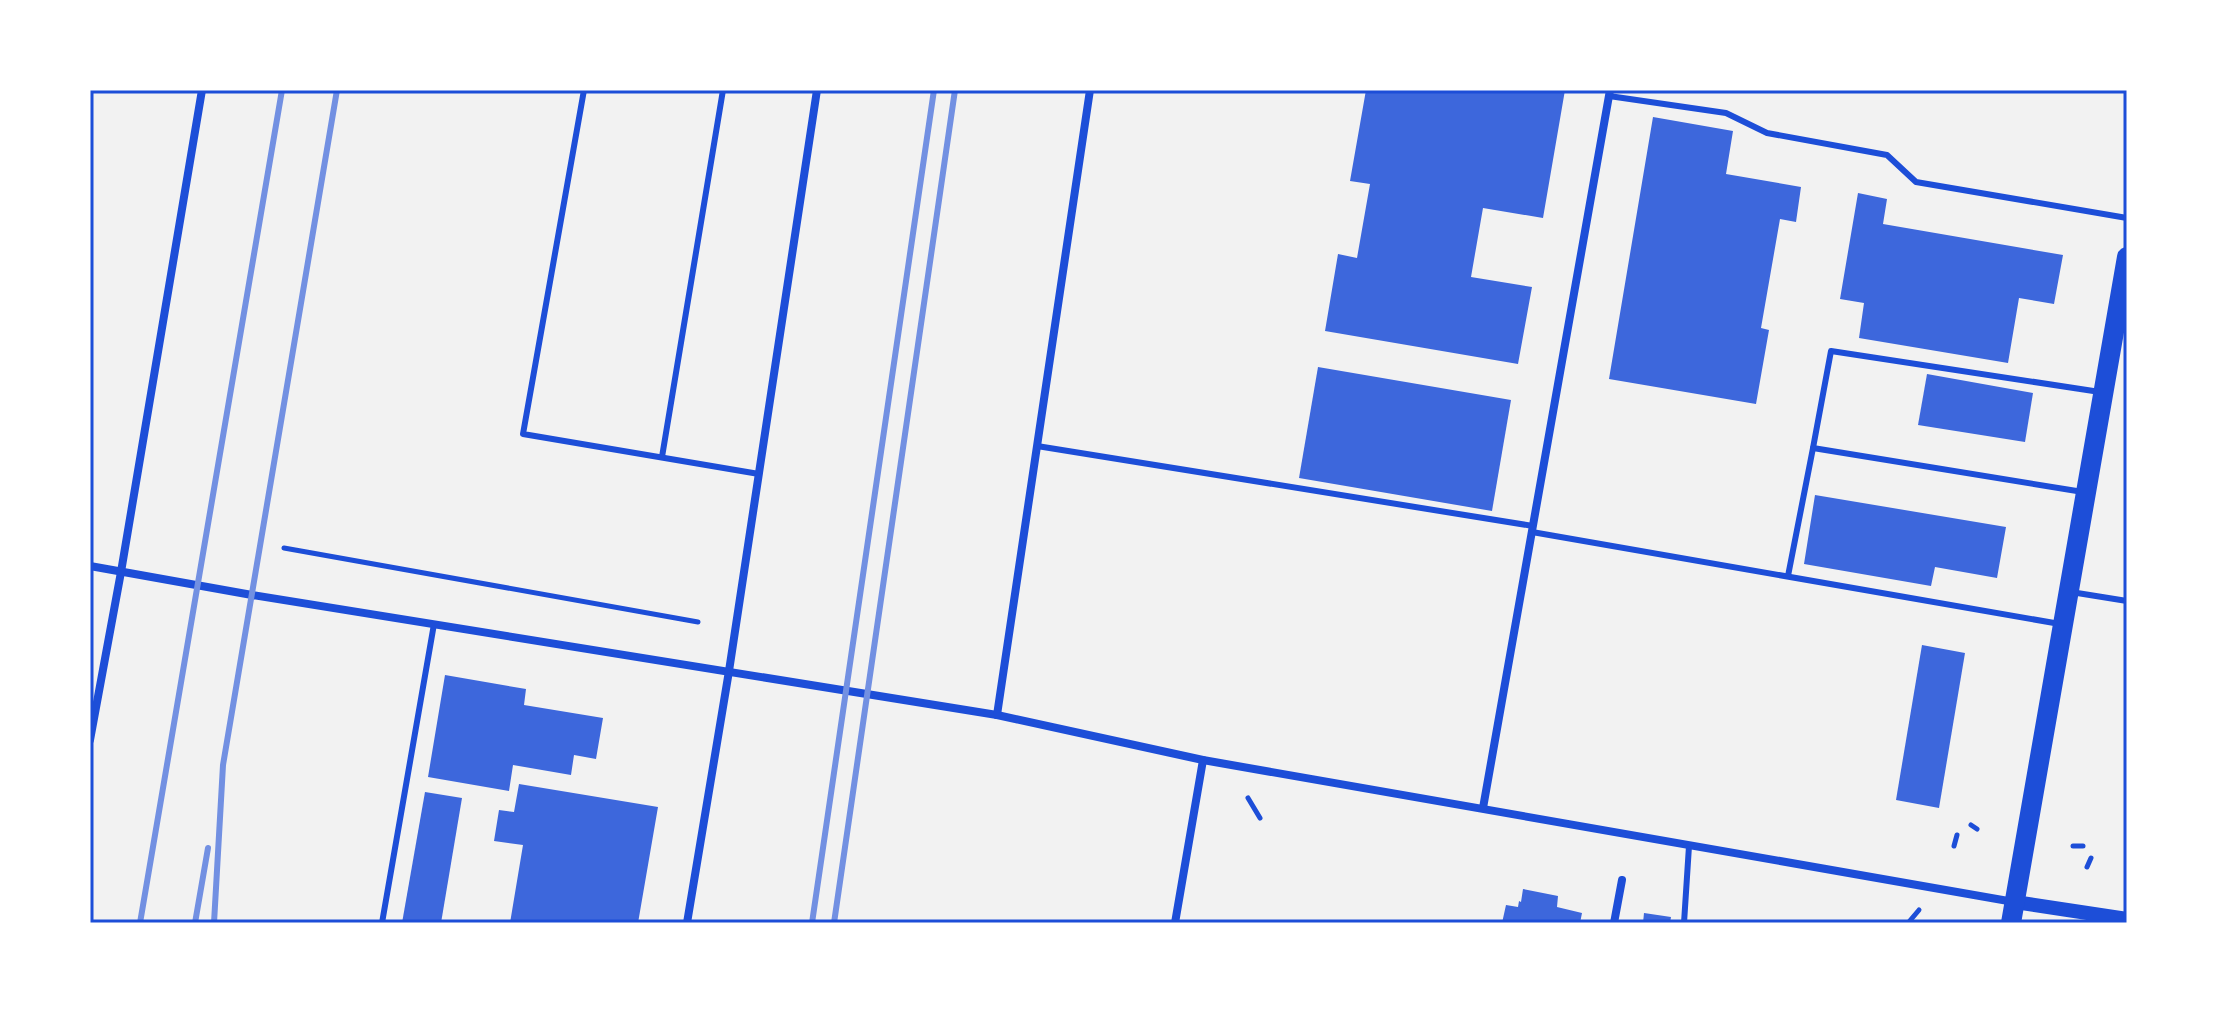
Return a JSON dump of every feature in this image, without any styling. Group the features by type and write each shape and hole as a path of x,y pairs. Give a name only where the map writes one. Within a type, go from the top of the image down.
{"main road":[{"path":"2011,923 2103,393 2123,302 2127,257"}],"street":[{"path":"90,740 202,90"},
{"path":"687,923 729,671 817,90"},
{"path":"997,715 1090,90"},
{"path":"1483,808 1610,93"},
{"path":"90,566 997,715 1203,760 2127,919"},
{"path":"1175,923 1203,760"},
{"path":"1614,923 1622,880"}],"lane":[{"path":"584,90 523,434 759,474"},
{"path":"662,457 723,90"},
{"path":"1610,93 1726,113 1767,133 1887,155 1916,182 2127,218"},
{"path":"1788,576 1831,351 2103,393"},
{"path":"1037,446 1532,529 2063,625"},
{"path":"1813,448 2086,492"},
{"path":"2068,591 2127,601"},
{"path":"382,923 434,624"},
{"path":"1684,923 1689,846"}],"path":[{"path":"284,548 698,622"},
{"path":"1248,798 1260,818"},
{"path":"1954,846 1957,835"},
{"path":"2073,846 2083,846"},
{"path":"2087,867 2091,858"},
{"path":"1908,923 1919,910"}],"building":[{"path":"1366,90 1565,90 1543,218 1483,208 1471,277 1532,287 1518,364 1325,331 1338,254 1357,258 1370,184 1350,181"},
{"path":"1653,117 1733,131 1726,174 1801,187 1796,222 1780,219 1761,328 1769,330 1756,404 1609,379"},
{"path":"1858,193 1887,199 1883,224 2063,255 2054,304 2019,298 2008,363 1859,338 1864,303 1840,299"},
{"path":"1318,367 1511,400 1492,511 1299,478"},
{"path":"1927,374 2033,393 2025,442 1918,425"},
{"path":"1815,495 2006,527 1997,578 1935,567 1931,586 1804,564"},
{"path":"1922,645 1965,653 1939,808 1896,800"},
{"path":"445,675 526,689 524,705 603,718 596,759 574,755 571,775 513,765 509,791 428,777"},
{"path":"519,784 658,807 638,923 510,923 523,845 494,841 499,810 514,812"},
{"path":"425,792 462,798 441,923 402,923"},
{"path":"1523,889 1558,896 1557,907 1582,913 1580,923 1502,923 1506,905 1518,907"},
{"path":"1644,913 1671,917 1670,923 1643,923"}],"railway":[{"path":"140,923 282,90"},
{"path":"214,923 223,765 337,90"},
{"path":"812,923 934,90"},
{"path":"834,923 955,90"},
{"path":"195,923 208,848"}]}
